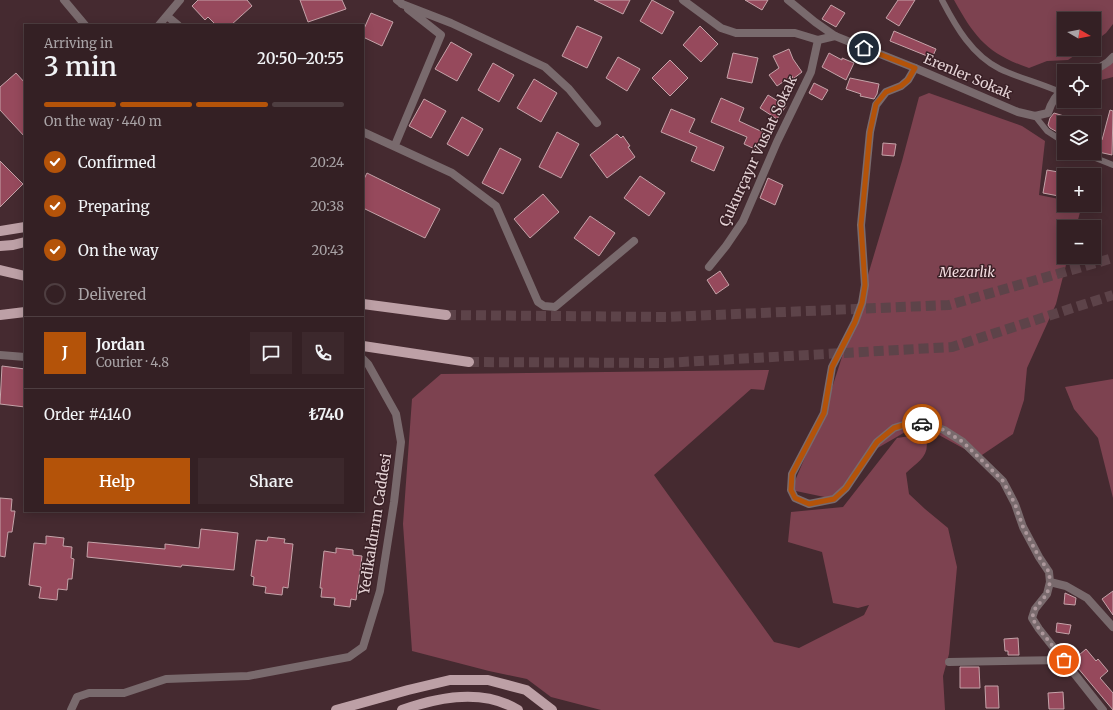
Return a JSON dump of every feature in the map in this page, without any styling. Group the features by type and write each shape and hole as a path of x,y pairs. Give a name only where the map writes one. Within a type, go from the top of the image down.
{"main road":[{"path":"0,231 24,227"},
{"path":"0,246 24,242"},
{"path":"0,270 24,276"},
{"path":"364,304 446,315"},
{"path":"0,315 24,312"},
{"path":"364,346 469,362"},
{"path":"336,710 450,680 488,680 526,690 552,710"},
{"path":"402,710 422,703 471,696 490,698 509,704 518,710"}],"street":[{"path":"64,0 84,24"},
{"path":"160,24 180,0"},
{"path":"683,0 721,28 736,33 795,33 818,40 835,36"},
{"name":"Erenler Sokak","path":"788,0 835,36 1018,112 1035,116"},
{"path":"401,1 545,67 569,89 597,123"},
{"path":"395,145 441,35 401,1"},
{"path":"167,16 177,24"},
{"name":"Çukurçayır Vuslat Sokak","path":"709,267 726,246 742,221 777,142 811,72 818,40"},
{"path":"1101,66 1113,57"},
{"path":"915,68 908,80 901,86 886,92 876,104 870,132 861,225 865,285 862,303 855,322 832,367 824,413 792,474 791,490 795,498 809,504 834,499 846,488 877,442 894,428 910,423 927,424 944,430 963,442 1003,481 1015,504 1023,527 1049,572 1050,582 1047,594 1035,609 1032,618 1103,710"},
{"path":"1035,116 1048,113 1051,102 1057,96"},
{"path":"364,132 395,145 452,173 496,206 538,302 544,306 555,306 634,241"},
{"path":"0,355 24,357"},
{"name":"Yedikaldırım Caddesi","path":"71,710 77,697 89,693 124,693 166,679 256,675 349,658 363,647 380,591 393,509 401,442 396,414 368,364 364,360"},
{"path":"1050,582 1066,586 1087,598 1113,627"},
{"path":"949,662 1064,660"}],"lane":[{"path":"942,0 952,20 967,43 983,57 999,68 1057,89"},
{"path":"1035,116 1047,131 1057,137"},
{"path":"1100,160 1113,165"}],"green space":[{"path":"954,0 1113,0 1113,24 1101,37 1101,12 1057,12 1057,56 1074,56 1068,60 1047,61 1029,68 1003,57 984,43 976,35"},
{"path":"1113,59 1113,77 1101,80 1101,67"},
{"name":"Mezarlık","path":"929,93 1022,126 1045,141 1039,195 1057,199 1057,212 1080,212 1078,220 1057,220 1057,264 1066,264 1056,304 1027,368 1024,400 1013,434 979,457 919,424 869,453 834,499 791,490 824,413 865,285 902,161 919,97"},
{"path":"769,370 764,390 751,389 654,475 774,642 799,648 864,615 869,605 858,608 833,603 822,552 788,542 791,512 843,507 897,438 924,434 927,447 926,452 920,461 906,473 909,494 948,528 957,567 949,654 943,676 945,710 601,710 551,697 527,679 489,671 412,651 403,524 412,399 441,374"},
{"path":"1113,379 1113,498 1098,438 1074,409 1065,387"}],"building":[{"path":"198,0 247,0 252,6 232,24 215,24 208,17 205,20 192,6"},
{"path":"300,0 342,0 346,9 308,22"},
{"path":"594,0 630,0 623,14"},
{"path":"652,0 674,12 662,34 640,21"},
{"path":"745,0 768,0 762,10"},
{"path":"898,0 915,0 899,26 886,18"},
{"path":"831,5 845,13 836,27 822,19"},
{"path":"371,13 393,22 382,46 364,37 364,29"},
{"path":"577,26 602,37 587,68 562,56"},
{"path":"700,26 718,44 701,62 683,45"},
{"path":"894,31 936,49 932,58 890,41"},
{"path":"451,42 472,54 457,81 435,69"},
{"path":"789,49 793,59 802,72 793,79 792,76 777,86 769,75 779,68 773,56"},
{"path":"733,53 758,58 752,83 727,78"},
{"path":"829,53 842,60 842,58 854,63 846,80 822,67"},
{"path":"618,57 640,69 627,91 606,78"},
{"path":"670,60 688,78 670,96 652,78"},
{"path":"493,63 514,75 499,102 478,90"},
{"path":"16,73 24,82 24,136 0,110 0,87"},
{"path":"850,78 879,84 877,94 874,99 860,96 861,94 846,89"},
{"path":"534,79 557,93 541,122 517,108"},
{"path":"814,83 828,90 822,100 809,93"},
{"path":"768,95 786,106 777,119 760,108"},
{"path":"721,98 744,108 739,121 767,134 759,151 744,144 747,137 711,122"},
{"path":"424,99 446,111 431,138 409,126"},
{"path":"671,109 695,119 689,132 724,147 714,171 691,161 697,147 661,132"},
{"path":"1110,110 1113,111 1112,155 1101,153 1102,140"},
{"path":"1054,113 1064,116 1057,116 1057,132 1048,125 1050,118"},
{"path":"462,117 483,129 468,156 447,144"},
{"path":"557,132 579,144 561,178 539,167"},
{"path":"617,134 621,138 623,136 635,157 607,178 590,155"},
{"path":"883,143 896,144 894,156 882,155"},
{"path":"500,148 521,159 503,194 482,183"},
{"path":"0,161 23,184 0,207"},
{"path":"1047,170 1057,172 1057,196 1043,193"},
{"path":"367,173 440,209 425,238 364,208 364,179"},
{"path":"640,176 665,193 649,216 624,198"},
{"path":"768,178 783,185 775,205 760,198"},
{"path":"543,194 559,212 530,238 514,219"},
{"path":"590,216 615,233 599,256 574,238"},
{"path":"720,271 729,285 716,294 707,280"},
{"path":"2,366 24,369 24,407 0,404"},
{"path":"0,498 12,499 11,511 15,511 12,532 8,532 5,557 0,556"},
{"path":"201,529 238,533 234,570 182,565 181,567 87,557 88,542 165,549 165,544 199,548"},
{"path":"46,536 64,538 63,546 72,547 71,558 74,559 72,579 68,579 67,590 58,589 57,600 39,598 41,587 29,585 34,543 46,544"},
{"path":"268,537 285,539 284,543 293,544 288,588 283,587 282,595 265,593 266,587 253,585 254,577 251,576 256,540 267,541"},
{"path":"336,548 353,550 353,555 362,556 356,600 351,599 350,607 334,605 335,598 321,597 322,588 320,588 324,551 336,553"},
{"path":"1113,591 1113,615 1102,599"},
{"path":"1065,593 1076,598 1075,605 1064,604"},
{"path":"1057,623 1071,625 1069,634 1056,632"},
{"path":"1018,638 1019,655 1008,655 1008,651 1005,651 1004,639"},
{"path":"1086,649 1096,661 1098,659 1108,671 1100,678 1113,693 1113,710 1072,661"},
{"path":"960,667 979,667 980,688 960,688"},
{"path":"985,686 998,686 999,708 986,708"},
{"path":"1063,692 1064,709 1049,709 1048,693"}],"tunnel":[{"path":"446,315 666,317 949,305 1113,258"},
{"path":"469,362 664,363 952,347 1113,295"}],"way so far":[{"path":"922,424 927,424 944,430 963,442 1003,481 1015,504 1023,527 1049,572 1050,582 1047,594 1035,609 1032,618 1064,660"}],"route":[{"path":"864,48 915,68 908,80 901,86 886,92 876,104 870,132 861,225 865,285 862,303 855,322 832,367 824,413 792,474 791,490 795,498 809,504 834,499 846,488 877,442 894,428 910,423 922,424"}]}
